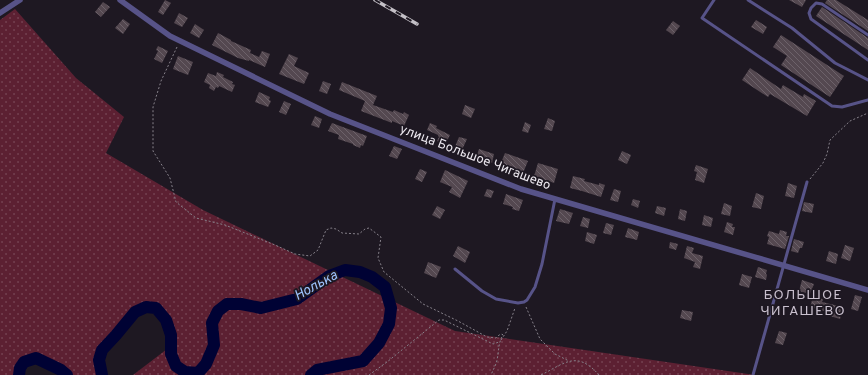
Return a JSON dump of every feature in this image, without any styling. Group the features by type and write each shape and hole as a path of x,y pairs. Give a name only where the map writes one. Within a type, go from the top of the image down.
{"street":[{"path":"0,13 20,0"},
{"name":"улица Большое Чигашево","path":"120,0 179,41 330,114 521,189 868,290"}],"lane":[{"path":"714,0 702,18 832,106 842,107 868,100"},
{"path":"748,0 792,28 835,62 868,80"},
{"path":"868,35 822,4 816,3 811,8 809,13 811,19 868,60"},
{"path":"754,375 807,182"},
{"path":"455,269 482,291 496,299 518,302 524,302 527,300 535,287 542,264 555,200"}],"path":[{"path":"179,41 161,81 153,107 153,151 170,178 176,202 196,218 225,225 295,254 310,256 318,250 326,230 331,228 342,233 358,234 369,228 381,237 378,258 384,272 409,293 423,304 487,337 496,338 499,334 503,335 500,341 497,363 491,375"},
{"path":"807,182 823,163 827,154 830,140 850,121 868,114"},
{"path":"369,375 439,320 444,320 494,344 500,341 508,331 515,308 524,302 540,339 555,354 569,360 583,362 594,369 599,375"},
{"path":"541,375 569,360"}],"shaded area":[{"path":"15,9 76,78 124,117 106,153 203,210 455,331 755,375 133,375 171,346 170,329 166,321 156,308 146,307 135,312 102,350 99,360 102,375 67,375 61,370 36,358 24,362 20,368 19,375 0,375 0,20"}],"building":[{"path":"165,0 171,3 163,15 158,12"},
{"path":"789,0 806,0 802,7"},
{"path":"827,0 836,0 868,20 868,31 825,3"},
{"path":"103,2 110,7 101,17 95,12"},
{"path":"822,7 868,38 868,50 816,16"},
{"path":"179,13 188,18 182,27 174,23"},
{"path":"123,19 130,24 123,34 115,28"},
{"path":"756,20 767,27 763,34 751,27"},
{"path":"673,21 680,26 673,35 666,30"},
{"path":"195,24 204,30 199,38 190,33"},
{"path":"218,33 251,50 250,53 259,57 262,51 270,54 265,67 249,60 238,58 212,45"},
{"path":"781,35 844,76 830,97 781,65 787,56 773,47"},
{"path":"158,46 168,51 162,63 154,59 158,51 156,50"},
{"path":"289,54 298,58 294,66 309,73 304,84 279,74"},
{"path":"178,56 193,62 188,75 173,69"},
{"path":"750,68 781,89 783,85 803,97 804,94 816,101 807,116 770,94 768,97 742,80"},
{"path":"217,72 233,82 232,84 235,85 232,92 219,86 218,88 216,87 214,91 209,88 210,85 204,82 208,73 216,76"},
{"path":"323,81 331,84 327,94 319,91"},
{"path":"342,82 377,96 373,105 393,112 394,110 403,114 404,112 409,115 404,126 361,111 365,101 339,90"},
{"path":"259,92 270,97 269,100 271,101 268,107 255,102"},
{"path":"284,101 291,104 286,115 279,112"},
{"path":"465,105 475,109 471,118 462,114"},
{"path":"315,116 322,119 319,128 311,125"},
{"path":"548,118 555,121 552,131 544,129"},
{"path":"525,122 531,125 528,133 522,131"},
{"path":"332,123 367,136 363,146 361,145 360,148 338,139 339,135 328,131"},
{"path":"430,123 437,126 436,128 450,135 445,145 437,141 439,137 438,135 427,130"},
{"path":"459,137 467,139 461,152 454,149"},
{"path":"394,146 402,149 397,159 389,156"},
{"path":"479,149 494,154 492,163 476,158"},
{"path":"622,151 631,155 627,164 618,160"},
{"path":"505,153 528,161 523,173 500,165"},
{"path":"538,163 558,169 554,183 534,176"},
{"path":"696,165 708,169 704,183 695,180 697,172 694,171"},
{"path":"420,169 427,172 422,182 415,179"},
{"path":"445,170 468,181 460,198 449,192 452,187 440,182"},
{"path":"573,176 585,179 584,181 605,185 601,197 570,188"},
{"path":"788,183 797,186 794,198 785,196"},
{"path":"487,189 494,191 491,198 484,196"},
{"path":"614,189 621,191 618,202 610,200"},
{"path":"756,193 764,196 761,209 752,207"},
{"path":"506,194 523,200 519,211 512,209 513,207 503,204"},
{"path":"633,199 640,201 638,208 631,205"},
{"path":"804,202 814,204 812,213 802,211"},
{"path":"724,203 732,206 730,216 721,214"},
{"path":"437,206 445,210 440,219 432,215"},
{"path":"657,206 666,208 664,216 655,213"},
{"path":"560,209 573,213 569,224 556,221"},
{"path":"680,209 687,211 685,221 678,219"},
{"path":"704,215 713,218 711,227 702,225"},
{"path":"583,217 590,219 588,228 580,226"},
{"path":"727,222 733,224 732,227 735,227 733,235 724,232"},
{"path":"606,223 614,225 611,235 603,233"},
{"path":"628,228 639,232 637,240 625,237"},
{"path":"780,230 787,232 786,236 789,236 785,249 767,244 769,237 767,236 769,231 779,234"},
{"path":"587,232 597,235 594,244 585,241"},
{"path":"794,239 804,242 798,253 791,251"},
{"path":"670,242 678,244 676,250 669,248"},
{"path":"845,245 854,248 850,261 841,258"},
{"path":"458,246 470,252 465,263 453,256"},
{"path":"687,246 694,248 692,253 703,256 700,269 693,267 695,262 684,258"},
{"path":"829,251 838,254 836,264 826,261"},
{"path":"428,262 441,267 436,278 424,273"},
{"path":"758,267 767,270 766,280 755,277"},
{"path":"742,274 752,277 749,288 739,285"},
{"path":"802,280 814,284 810,294 799,291"},
{"path":"855,295 862,297 858,311 851,309"},
{"path":"813,297 823,299 822,302 843,307 840,319 830,316 831,313 810,307"},
{"path":"682,310 693,312 691,321 680,318"},
{"path":"779,331 787,333 783,345 775,343"}],"waterway":[{"name":"Нолька","path":"102,375 99,360 102,350 135,312 146,307 156,308 166,320 171,335 171,354 176,366 185,372 198,373 206,364 214,345 212,323 218,311 227,304 241,304 261,308 297,299 329,276 345,270 360,272 372,277 385,287 391,308 389,324 379,343 363,361 317,370 311,375"},
{"name":"Нолька","path":"19,375 20,368 24,362 36,358 61,370 67,375"}],"railway":[{"path":"375,0 417,24"}],"district":[{"name":"БОЛЬШОЕ ЧИГАШЕВО","path":"803,304"}]}
